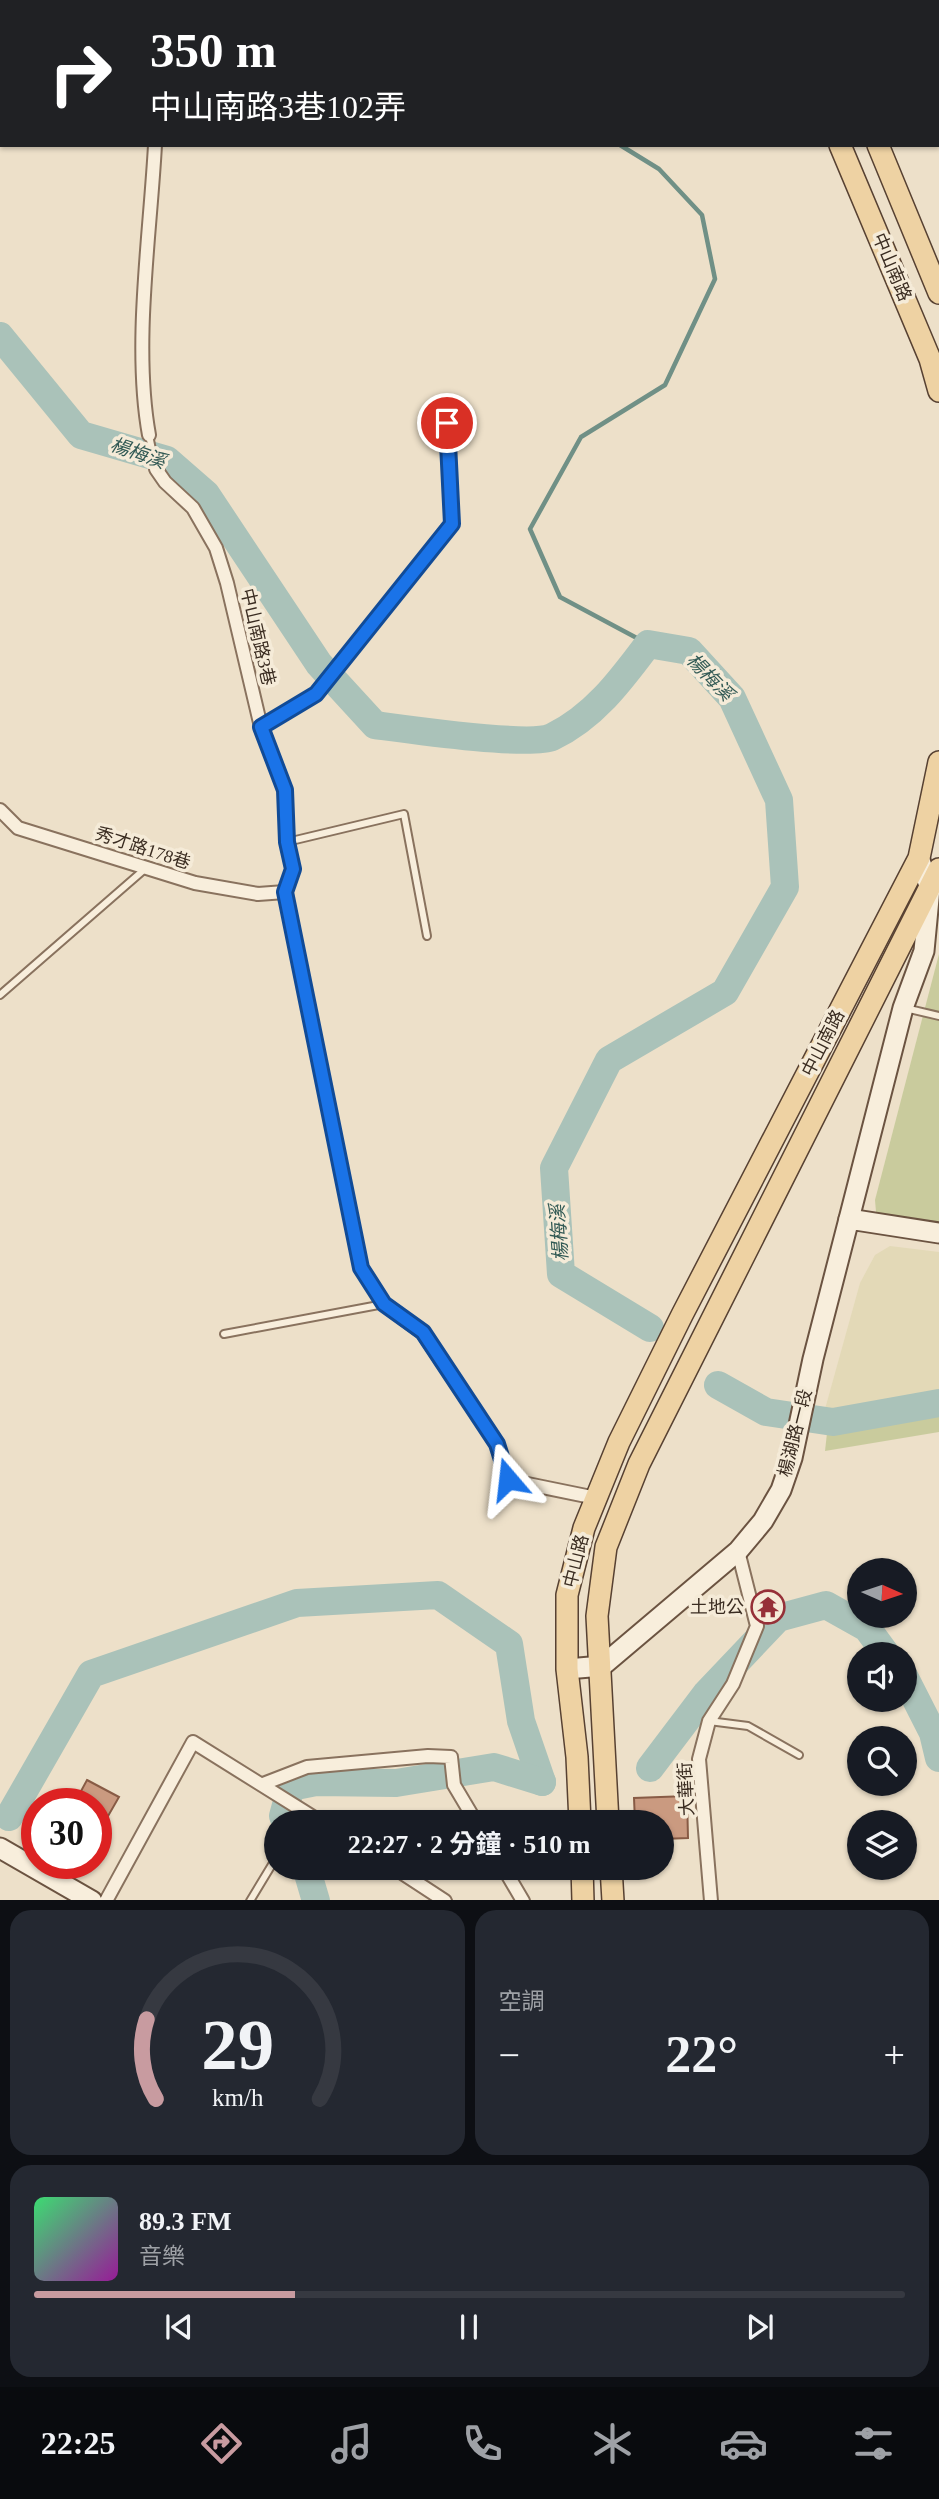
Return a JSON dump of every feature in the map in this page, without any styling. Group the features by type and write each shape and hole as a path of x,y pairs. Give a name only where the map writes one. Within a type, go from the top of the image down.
{"main road":[{"name":"中山南路","path":"841,147 930,359 939,391"},
{"name":"中山南路","path":"879,147 939,293"},
{"name":"中山南路","path":"651,1379 919,858 939,762"},
{"name":"中山南路","path":"681,1387 935,879"},
{"name":"中山路","path":"579,1810 577,1757 567,1668 567,1595 583,1528 619,1442 651,1379"},
{"name":"中山路","path":"607,1810 602,1666 597,1616 606,1547 639,1464 681,1387"},
{"path":"582,1880 583,1900"},
{"path":"612,1880 613,1900"}],"street":[{"path":"149,435 143,403 144,330 155,147"},
{"name":"中山南路3巷","path":"156,469 193,508 216,548 227,583 261,727 285,790 287,842 293,869 285,892 361,1268 384,1304 423,1332 497,1444 508,1479 596,1498"},
{"name":"秀才路178巷","path":"0,810 18,828 195,883 258,894 285,892"},
{"name":"楊湖路一段","path":"602,1666 738,1551 763,1521 781,1490 792,1458 813,1359 903,1008 924,951 935,879 919,858"},
{"path":"849,1219 939,1233"},
{"name":"大華街","path":"711,1900 699,1759 709,1721 733,1684 757,1626 738,1551"},
{"path":"567,1668 602,1666"},
{"path":"106,1900 193,1742 302,1810"},
{"path":"269,1788 307,1767 428,1756 451,1757 454,1785 469,1810"},
{"path":"0,1849 92,1900"},
{"path":"413,1880 445,1900"},
{"path":"511,1880 523,1900"}],"lane":[{"path":"261,727 316,694 452,524 447,423"},
{"path":"149,435 156,469"},
{"path":"287,842 404,814 427,936"},
{"path":"0,995 148,867"},
{"path":"903,1008 939,1016"},
{"path":"224,1334 384,1304"},
{"path":"709,1721 748,1726 799,1755"},
{"path":"250,1900 264,1877"}],"shaded area":[{"path":"890,1246 939,1252 939,1394 841,1410 825,1409 860,1283 875,1255"}],"green space":[{"path":"939,954 939,1222 886,1217 876,1212 875,1200"},
{"path":"939,1412 939,1432 825,1451 827,1433"}],"building":[{"path":"87,1780 102,1788 83,1788"},
{"path":"112,1793 119,1797 112,1809"},
{"path":"687,1796 688,1838 674,1839 674,1810 634,1810 634,1798"}],"waterway":[{"path":"623,147 659,169 702,215 715,279 665,385 581,437 530,529 560,597 648,644"},
{"name":"楊梅溪","path":"0,336 81,435 167,460 206,494 319,664 375,725 494,739 539,740 552,737 594,708 617,684 648,644 689,651 732,698 779,800 785,887 725,992 609,1060 554,1168 561,1274 650,1328"},
{"name":"楊梅溪","path":"718,1385 766,1412 833,1422 939,1403"},
{"path":"9,1817 91,1674 297,1603 438,1595 509,1644 521,1721 542,1782"},
{"path":"650,1768 706,1694 778,1618 826,1605 867,1628 877,1642"},
{"path":"917,1702 933,1733 939,1758"},
{"path":"285,1810 291,1787 316,1782 396,1783 494,1767 542,1782"},
{"path":"310,1880 316,1900"}],"place":[{"name":"土地公","path":"768,1607"}],"route":[{"path":"447,423 452,524 316,694 261,727 285,790 287,842 293,869 285,892 361,1268 384,1304 423,1332 497,1444 508,1479"}]}
